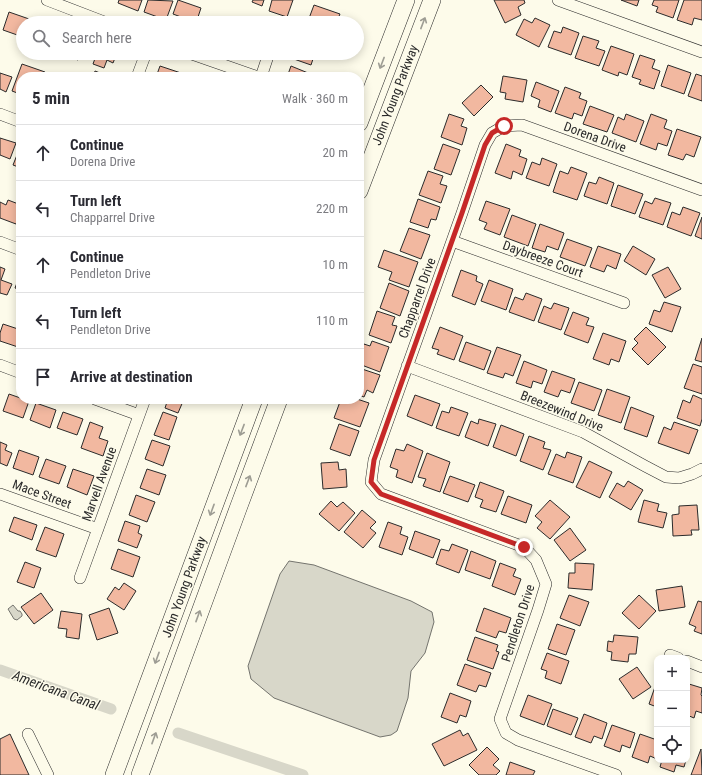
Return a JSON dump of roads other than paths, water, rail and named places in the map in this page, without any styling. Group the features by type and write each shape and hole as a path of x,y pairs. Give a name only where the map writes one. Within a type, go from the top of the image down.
{"highway":[{"name":"John Young Parkway","path":"364,110 406,0"},
{"name":"John Young Parkway","path":"364,178 432,0"},
{"name":"John Young Parkway","path":"114,775 252,404"},
{"name":"John Young Parkway","path":"140,775 277,404"},
{"path":"230,460 231,490 234,499 239,506"}],"street":[{"path":"46,0 88,16"},
{"path":"558,0 702,52"},
{"path":"139,72 143,60"},
{"path":"209,60 244,72"},
{"path":"261,72 266,60"},
{"path":"0,114 16,120"},
{"name":"Dorena Drive","path":"485,145 492,133 504,126 522,126 702,190"},
{"name":"Chapparrel Drive","path":"374,460 485,145"},
{"name":"Daybreeze Court","path":"452,241 624,303"},
{"path":"0,242 16,248"},
{"path":"0,365 16,371"},
{"name":"Breezewind Drive","path":"407,366 583,432 666,477 680,478 692,474 702,468"},
{"path":"109,404 139,415"},
{"name":"Marvell Avenue","path":"80,578 143,404"},
{"name":"Pendleton Drive","path":"374,460 371,482 381,494 524,547 536,560 546,584 500,719 506,733 518,740 616,775"},
{"name":"Mace Street","path":"0,494 98,529"},
{"path":"690,662 702,666"},
{"path":"28,734 48,775"}],"waterway":[{"name":"Americana Canal","path":"0,670 111,709"},
{"name":"Americana Canal","path":"178,733 303,775"}]}
